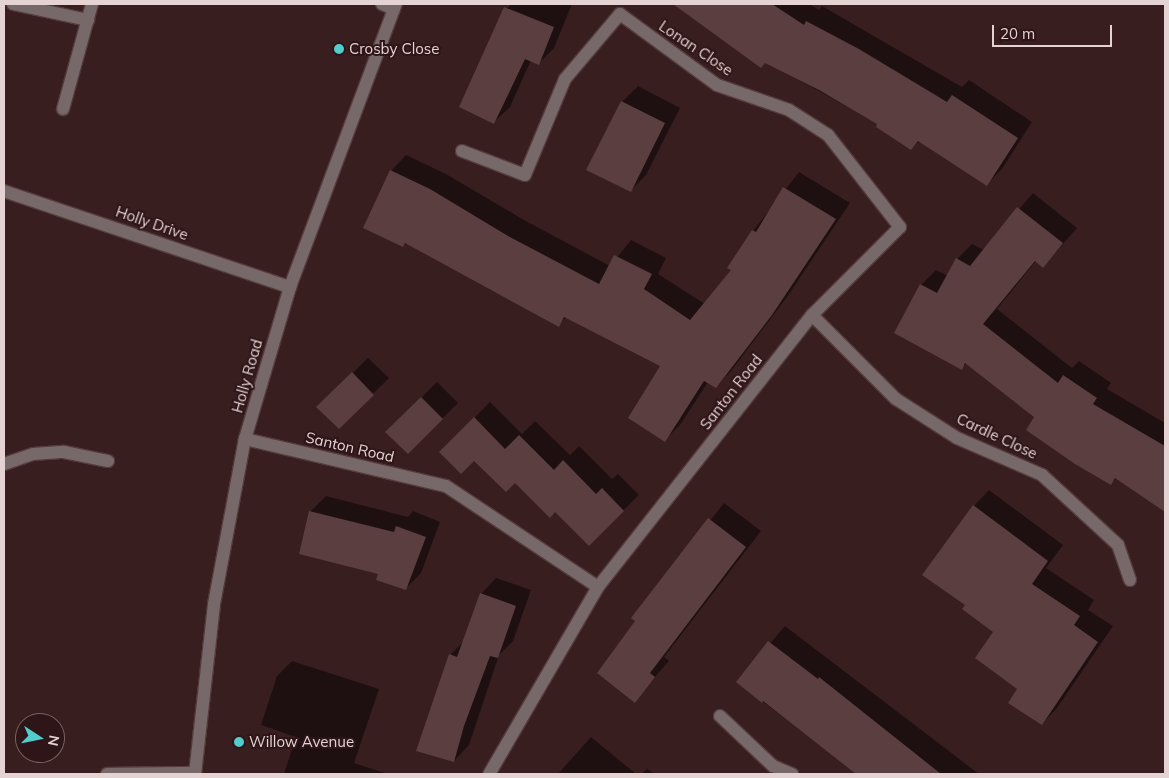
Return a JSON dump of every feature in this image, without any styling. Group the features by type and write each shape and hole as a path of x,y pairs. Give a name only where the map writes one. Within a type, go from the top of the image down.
{"street":[{"path":"12,4 88,20"},
{"path":"64,109 92,4"},
{"path":"382,4 395,7"},
{"name":"Holly Road","path":"195,774 214,604 245,439 290,287 395,7"},
{"name":"Lonan Close","path":"462,151 525,175 565,79 622,9 717,85 789,110 828,135 900,228"},
{"name":"Holly Drive","path":"4,191 290,287"},
{"name":"Santon Road","path":"489,774 598,587 812,314 900,228"},
{"name":"Cardle Close","path":"812,314 896,399 957,438 1042,475 1118,545 1130,580"},
{"name":"Santon Road","path":"245,439 446,486 598,587"},
{"path":"4,464 33,454 64,452 108,461"},
{"path":"720,716 771,770 792,774"},
{"path":"107,774 195,774"}],"building":[{"path":"673,4 772,4 804,25 806,21 859,49 947,102 952,95 1018,138 987,186 918,141 911,150 876,127 877,124 819,90 765,63 761,68"},
{"path":"504,7 554,27 539,65 525,59 494,124 459,107"},
{"path":"621,101 665,123 631,192 586,170"},
{"path":"390,170 430,189 508,236 599,284 614,255 652,274 644,289 690,320 731,270 727,268 752,230 756,232 783,187 836,219 772,315 716,388 704,381 665,442 628,418 660,366 564,317 559,327 405,243 403,247 363,228"},
{"path":"1017,207 1063,243 1043,268 1035,261 983,324 1058,383 1063,375 1097,398 1093,404 1165,446 1165,512 1115,478 1111,485 1075,464 1026,430 1034,417 965,363 962,370 894,333 920,284 937,293 956,258 970,266"},
{"path":"352,372 374,395 339,429 316,407"},
{"path":"421,397 443,419 408,454 385,432"},
{"path":"474,417 505,449 519,435 554,470 563,460 596,494 602,488 624,511 589,546 555,512 550,518 515,483 506,492 474,461 461,474 439,452"},
{"path":"973,505 1048,561 1032,584 1080,616 1074,625 1098,642 1042,725 1008,703 1017,689 975,658 993,632 962,609 965,605 922,575"},
{"path":"309,511 394,532 396,526 426,537 406,590 376,580 378,574 299,554"},
{"path":"708,518 746,547 650,673 655,677 635,703 597,673 635,621 631,618"},
{"path":"480,593 516,606 498,658 490,656 464,726 454,762 416,751 449,654 457,657"},
{"path":"768,641 818,679 819,677 941,774 856,774 763,701 762,703 736,682"}],"place":[{"name":"Crosby Close","path":"339,49"},
{"name":"Willow Avenue","path":"239,742"}]}
